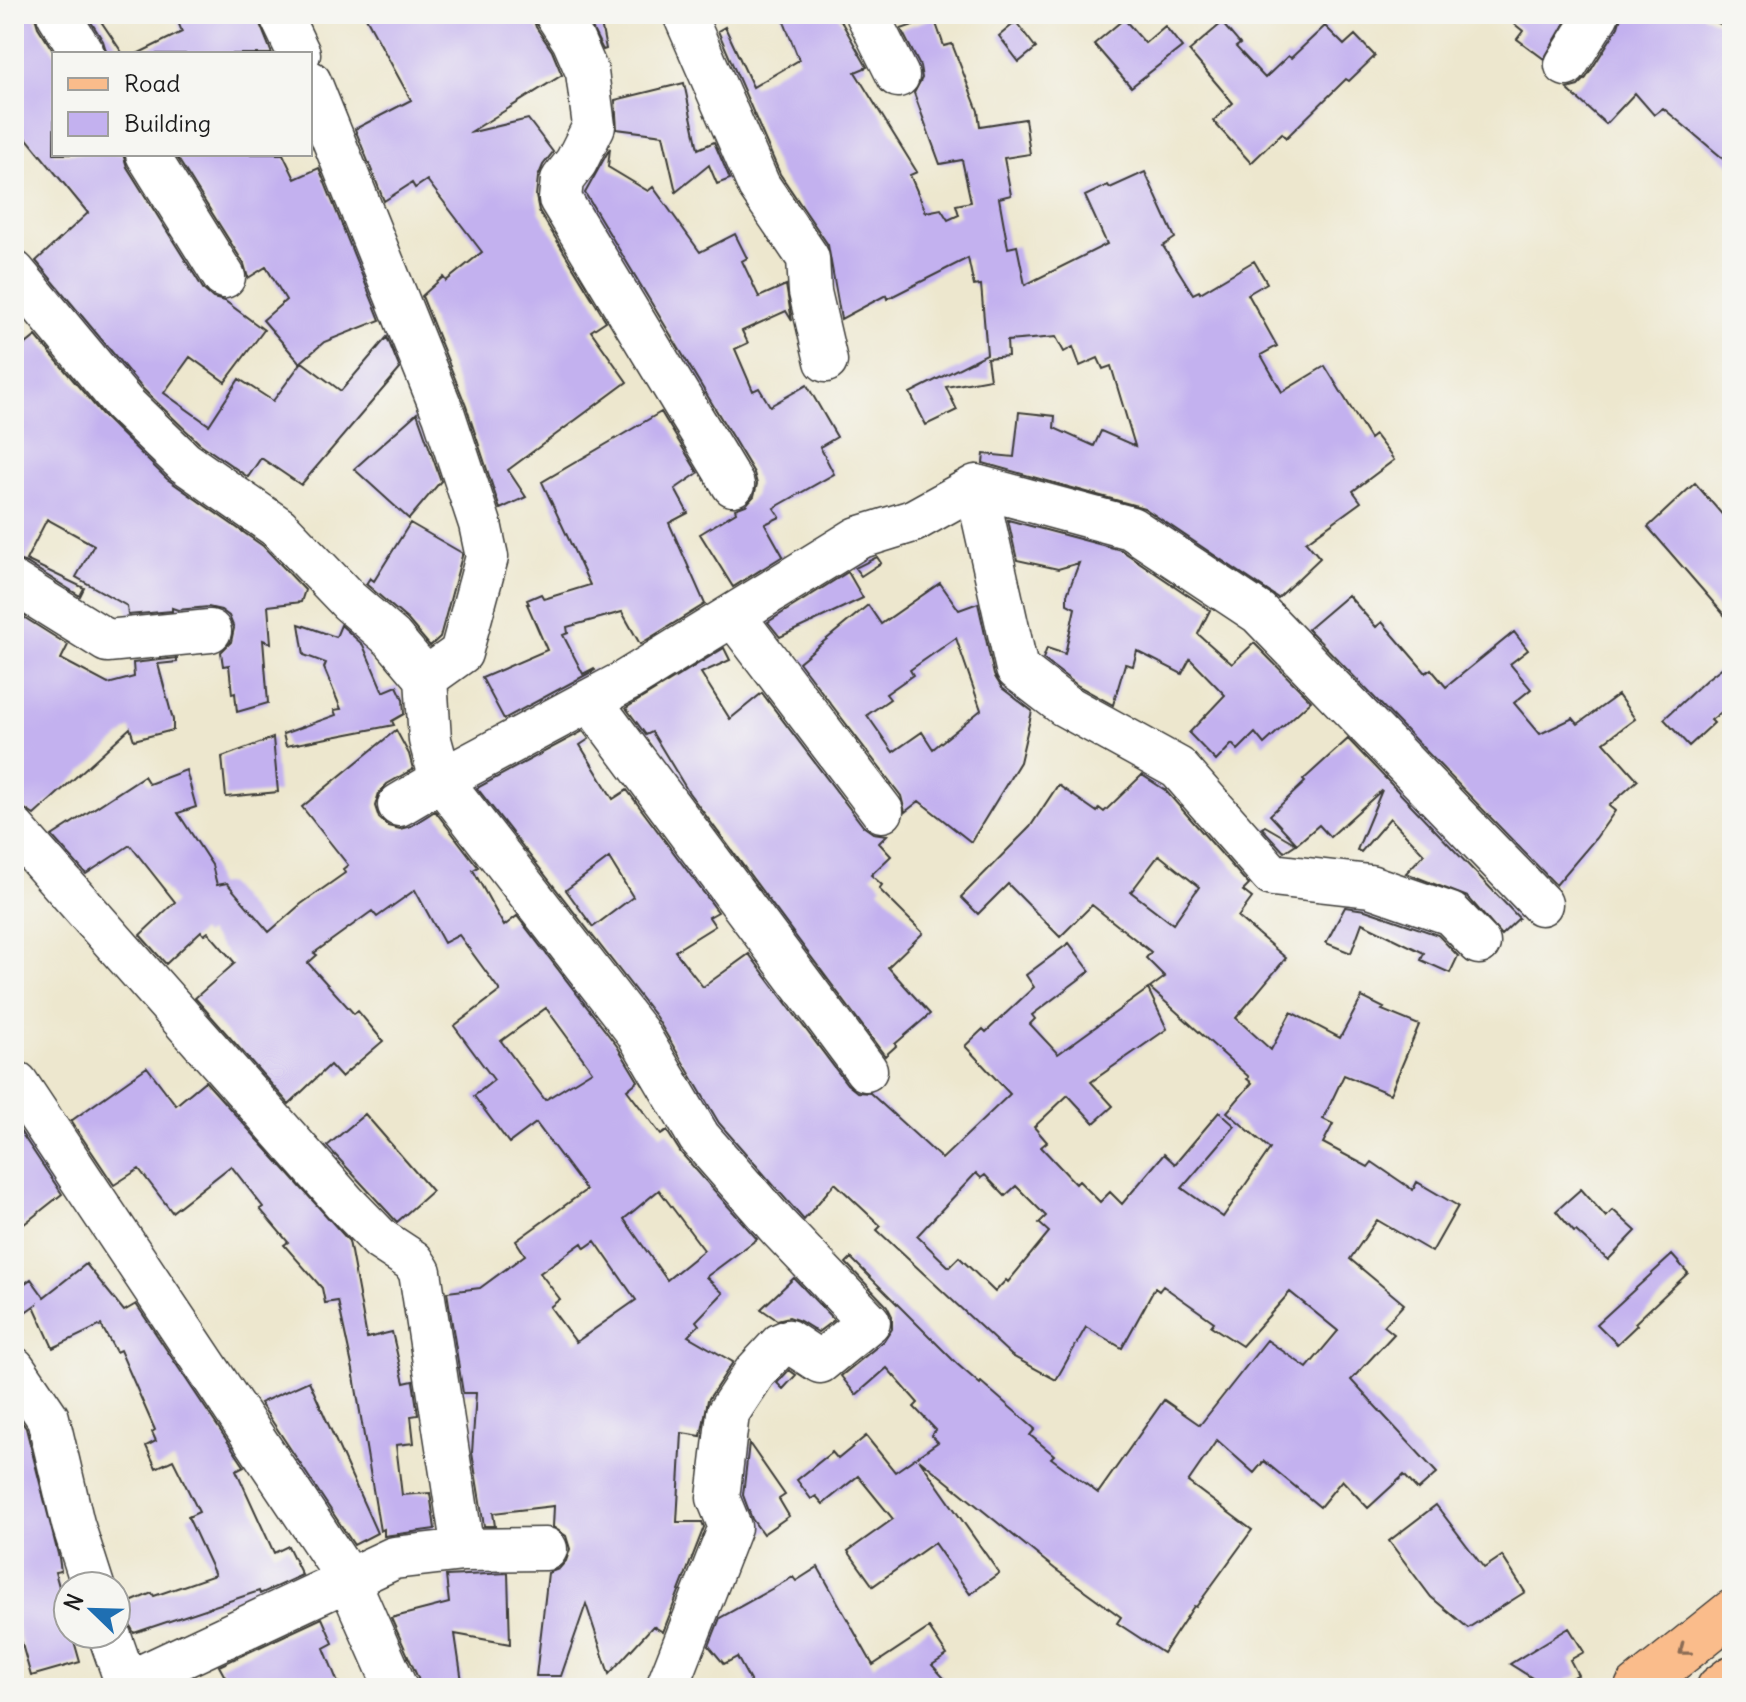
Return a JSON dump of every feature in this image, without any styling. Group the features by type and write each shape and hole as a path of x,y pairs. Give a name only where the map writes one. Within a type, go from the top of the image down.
{"main road":[{"path":"1637,1688 1732,1612"},
{"path":"1719,1688 1732,1678"}],"street":[{"path":"58,14 82,52"},
{"path":"280,14 298,52"},
{"path":"556,14 573,40 587,72 594,126 576,162 562,180 560,199 733,485"},
{"path":"684,14 759,186 808,258 810,292 826,361"},
{"path":"867,14 898,76"},
{"path":"1566,65 1598,14"},
{"path":"312,87 444,415 480,524 487,557 461,653 426,678"},
{"path":"148,156 224,277"},
{"path":"14,272 124,404 184,462 279,528 349,601 392,638 426,678 430,740 441,780 637,1032 699,1137 779,1228 869,1322 820,1362 788,1341 781,1344 755,1372 728,1413 718,1498 730,1527 667,1688"},
{"path":"976,486 1017,669 1064,705 1178,768 1272,875 1370,886 1451,914 1479,943"},
{"path":"399,805 590,700 858,538 913,521 976,486 1131,528 1259,613 1541,904"},
{"path":"14,583 107,641 210,631"},
{"path":"733,615 882,811"},
{"path":"590,700 866,1070"},
{"path":"14,829 345,1203 381,1240 413,1261 420,1272 463,1550"},
{"path":"17,1083 348,1579 396,1688"},
{"path":"14,1368 48,1418 73,1524 88,1570"},
{"path":"114,1650 126,1686 394,1558 463,1550 546,1549"}],"building":[{"path":"14,14 34,14 38,27 54,52 52,156 124,156 127,167 204,290 213,298 225,301 264,330 225,382 190,357 164,393 209,425 239,379 273,401 302,362 341,391 387,337 400,369 301,485 261,458 248,477 199,443 142,388 36,261 88,213 14,123"},
{"path":"86,14 96,14 122,52 106,52"},
{"path":"175,14 256,14 271,52 141,52 182,32"},
{"path":"364,14 532,14 562,75 469,133 528,119 553,152 538,177 536,196 539,211 606,321 591,331 627,382 508,470 526,497 500,509 466,406 422,296 443,277 446,281 482,252 427,180 415,188 412,183 384,201 355,129 411,100"},
{"path":"599,14 606,49 603,50 586,16"},
{"path":"781,14 837,14 867,67 855,72 917,172 910,175 926,212 941,209 948,220 959,215 956,205 971,202 962,160 940,164 914,93 922,78 920,66 901,29 934,18 944,46 952,44 978,111 980,126 1025,119 1030,154 1004,158 1011,195 999,198 1008,248 1017,246 1025,285 1107,244 1085,196 1145,172 1175,238 1163,246 1193,294 1200,293 1254,261 1267,283 1248,294 1277,346 1261,355 1282,392 1325,366 1370,439 1375,435 1394,460 1353,491 1361,502 1306,542 1320,558 1278,598 1144,508 983,463 984,454 1014,457 1019,412 1055,416 1054,428 1094,446 1101,431 1135,446 1111,366 1103,369 1098,358 1080,366 1073,347 1064,352 1056,337 1007,341 1008,356 987,358 990,379 946,387 957,410 926,425 910,393 987,354 981,285 974,286 968,258 841,319 828,245 780,174 718,31 725,27 753,87 799,60"},
{"path":"1502,14 1570,14 1544,59 1517,39 1523,31"},
{"path":"1622,14 1701,14 1732,30 1732,166 1663,108 1654,115 1635,93 1606,124 1567,89 1578,86 1586,78 1618,27"},
{"path":"1124,19 1145,43 1165,26 1182,47 1131,87 1094,44"},
{"path":"1016,22 1036,48 1019,62 999,36"},
{"path":"1222,23 1240,44 1236,47 1265,78 1325,26 1344,45 1355,35 1375,56 1349,81 1346,79 1286,138 1282,133 1251,163 1213,121 1233,103 1189,51"},
{"path":"684,83 698,149 714,142 730,179 717,184 709,165 676,192 663,135 617,129 615,100"},
{"path":"610,148 608,167 648,191 653,187 700,252 735,234 747,258 742,261 759,297 786,285 792,321 786,311 742,331 748,343 735,349 753,391 759,388 770,406 807,385 837,437 820,447 834,474 774,508 780,517 765,524 783,556 733,587 700,534 736,512 735,509 746,505 754,496 757,484 754,473 585,193"},
{"path":"176,156 284,156 295,179 319,168 380,320 324,342 300,363 263,320 286,300 266,267 248,278 244,264"},
{"path":"14,329 26,344 36,336 106,419 167,479 263,546 305,590 301,602 268,606 271,643 263,640 268,703 237,712 229,665 223,666 221,652 231,642 234,628 229,616 221,610 208,607 172,608 172,611 128,615 127,606 76,577 94,545 47,519 26,560 84,588 80,596 27,563 14,559"},
{"path":"661,412 698,473 675,489 688,513 669,523 705,604 640,644 622,612 567,627 568,633 563,635 583,674 595,670 504,719 482,678 547,650 527,600 541,594 544,599 590,585 542,482"},
{"path":"417,413 441,481 409,519 354,469"},
{"path":"1695,483 1732,526 1732,624 1648,527"},
{"path":"1008,520 1121,550 1210,610 1198,634 1232,664 1254,643 1311,701 1264,744 1255,733 1238,750 1232,744 1216,761 1189,733 1225,695 1190,659 1182,674 1137,651 1133,666 1125,664 1113,705 1077,685 1043,659 1047,648 1065,654 1075,608 1067,604 1067,595 1079,563 1058,569 1017,560"},
{"path":"410,523 462,553 440,637 430,646 408,620 366,584 370,578 374,581"},
{"path":"877,557 881,563 861,576 855,568"},
{"path":"848,572 863,598 780,637 768,622"},
{"path":"940,583 959,610 978,603 994,675 1002,688 1032,711 1020,762 971,842 919,801 905,812 901,796 799,662 868,605 881,624","holes":["956,638 981,710 933,749 922,732 893,752 867,715 890,699 886,694 913,675 910,670"]},
{"path":"1348,595 1376,627 1382,622 1426,673 1431,669 1446,687 1514,632 1528,650 1510,664 1531,689 1514,703 1540,734 1573,718 1578,724 1618,695 1635,719 1604,742 1638,780 1609,806 1615,811 1556,885 1308,629"},
{"path":"14,611 68,645 61,659 108,684 134,677 133,663 177,658 177,662 158,664 173,730 134,740 130,728 34,815 14,806"},
{"path":"299,624 336,637 341,625 363,645 383,692 397,686 403,699 404,714 392,721 394,725 286,746 283,734 336,715 334,710 341,709 324,668 326,663 304,655"},
{"path":"724,648 730,660 701,673 730,719 762,693 863,826 873,833 887,835 879,843 891,856 871,875 882,885 879,889 923,933 888,967 930,1014 885,1056 689,793 652,732 646,735 626,708"},
{"path":"1732,660 1732,704 1711,720 1714,723 1689,746 1664,719"},
{"path":"396,730 413,769 387,784 379,793 375,806 379,818 388,826 400,829 435,811 478,867 473,870 504,926 517,916 617,1046 638,1081 627,1090 661,1135 667,1131 681,1153 757,1239 706,1277 723,1293 696,1321 699,1325 688,1336 733,1362 708,1400 701,1436 682,1433 677,1522 702,1522 704,1527 663,1632 653,1626 609,1674 586,1604 561,1676 536,1676 548,1573 559,1569 570,1549 566,1536 553,1527 554,1506 493,1513 495,1526 484,1526 472,1453 476,1393 463,1393 447,1292 480,1288 525,1255 516,1241 586,1190 536,1123 509,1143 474,1096 494,1080 454,1026 500,991 459,935 444,943 415,890 377,917 372,911 314,953 317,955 308,963 354,1014 358,1011 383,1041 341,1077 330,1065 289,1104 195,998 235,963 208,932 204,935 201,931 166,964 140,935 175,902 130,845 86,874 52,836 144,776 149,784 186,770 196,807 178,813 212,865 217,885 227,883 269,932 301,904 345,873 343,869 348,865 302,807","holes":["546,1008 592,1071 545,1100 501,1041","659,1190 704,1250 667,1280 624,1219","595,1241 636,1300 576,1342 550,1307 560,1299 540,1273 582,1243 585,1248"]},
{"path":"583,731 589,739 580,745 613,799 627,790 718,912 709,917 715,926 675,951 703,987 749,954 847,1084 857,1092 870,1093 942,1159 1010,1094 965,1046 983,1029 986,1032 1034,987 1026,975 1069,943 1090,971 1032,1015 1035,1019 1030,1024 1058,1054 1148,989 1167,1029 1091,1082 1113,1106 1094,1123 1068,1095 1034,1127 1047,1142 1041,1147 1076,1184 1079,1181 1100,1202 1110,1192 1122,1204 1164,1154 1175,1164 1219,1112 1235,1126 1182,1188 1223,1217 1270,1149 1227,1112 1252,1083 1247,1079 1249,1077 1150,988 1165,977 1146,958 1151,952 1092,905 1060,937 1008,884 978,914 961,897 1030,827 1058,785 1097,812 1099,808 1104,812 1142,775 1165,790 1249,885 1243,891 1252,898 1238,917 1286,958 1236,1018 1271,1050 1291,1012 1340,1038 1362,997 1384,1008 1382,1010 1419,1025 1390,1094 1344,1075 1323,1119 1333,1124 1323,1143 1368,1167 1372,1162 1413,1190 1417,1182 1458,1206 1432,1252 1377,1220 1350,1259 1404,1304 1384,1326 1394,1334 1351,1380 1437,1473 1418,1490 1404,1475 1368,1508 1342,1480 1320,1507 1264,1461 1254,1473 1217,1440 1188,1482 1252,1530 1194,1606 1163,1653 1117,1623 1121,1617 1055,1569 919,1459 999,1573 970,1594 934,1543 873,1586 848,1551 893,1519 858,1476 823,1504 816,1496 811,1499 797,1480 832,1452 838,1459 866,1436 895,1472 938,1442 931,1435 936,1430 914,1407 918,1403 887,1368 856,1395 841,1376 884,1341 892,1329 892,1316 887,1306 846,1263 851,1258 957,1364 1035,1429 1030,1435 1054,1455 1051,1458 1098,1493 1164,1400 1200,1425 1267,1340 1307,1368 1338,1331 1290,1292 1242,1346 1211,1326 1214,1322 1163,1286 1159,1291 1155,1288 1122,1348 1086,1327 1056,1380 1012,1356 877,1230 881,1226 835,1183 804,1220 719,1123 656,1017 477,788","holes":["1159,855 1199,887 1173,924 1131,892","609,858 633,897 593,927 566,890","976,1173 981,1178 985,1175 1005,1196 1016,1186 1046,1216 1039,1223 1049,1232 1008,1282 1006,1280 995,1292 959,1257 949,1267 917,1236"]},
{"path":"273,738 278,792 226,797 222,757"},
{"path":"1348,739 1519,918 1501,935 1468,897 1406,873 1424,854 1390,818 1361,852 1357,850 1382,790 1330,837 1319,825 1297,844 1270,815"},
{"path":"1265,826 1296,844 1284,852 1262,828"},
{"path":"1345,907 1365,910 1438,935 1458,956 1450,973 1421,960 1424,953 1362,923 1351,953 1326,943"},
{"path":"147,1067 176,1105 205,1081 349,1241 367,1338 392,1332 404,1383 413,1381 418,1415 411,1416 414,1443 396,1445 402,1495 430,1493 435,1529 384,1536 384,1529 380,1531 338,1301 325,1303 322,1288 284,1245 288,1242 260,1209 263,1207 231,1166 172,1212 139,1169 114,1185 71,1121"},
{"path":"365,1114 432,1191 397,1222 327,1146"},
{"path":"14,1122 62,1194 14,1232"},
{"path":"1581,1189 1606,1217 1613,1210 1636,1231 1608,1260 1574,1232 1556,1211"},
{"path":"1672,1255 1688,1273 1617,1344 1597,1324"},
{"path":"86,1264 124,1311 136,1304 244,1466 236,1470 274,1553 288,1546 302,1575 260,1594 259,1591 134,1633 132,1601 215,1575 188,1517 199,1512 173,1460 156,1468 146,1446 156,1441 152,1432 155,1430 120,1350 116,1352 101,1325 53,1348 34,1306 38,1303 14,1320 14,1291 31,1279 44,1297"},
{"path":"794,1278 834,1320 818,1332 789,1317 777,1320 761,1309"},
{"path":"789,1370 796,1375 783,1389 777,1383"},
{"path":"309,1381 377,1533 354,1545 260,1403"},
{"path":"14,1411 26,1428 59,1558 61,1570 52,1570 52,1650 77,1650 80,1662 31,1676 14,1616"},
{"path":"749,1443 785,1495 779,1499 789,1516 763,1534 752,1519 743,1495"},
{"path":"1436,1505 1484,1568 1502,1556 1525,1592 1468,1628 1431,1597 1389,1541"},
{"path":"818,1567 873,1665 929,1628 947,1655 932,1665 953,1688 754,1688 737,1657 724,1664 709,1646 720,1618 793,1577 796,1581"},
{"path":"508,1573 510,1644 455,1634 463,1688 420,1688 391,1618 449,1603 446,1576"},
{"path":"322,1618 333,1643 324,1648 340,1688 231,1688 219,1666"},
{"path":"1569,1628 1584,1652 1570,1660 1578,1675 1548,1688 1510,1664"}]}
